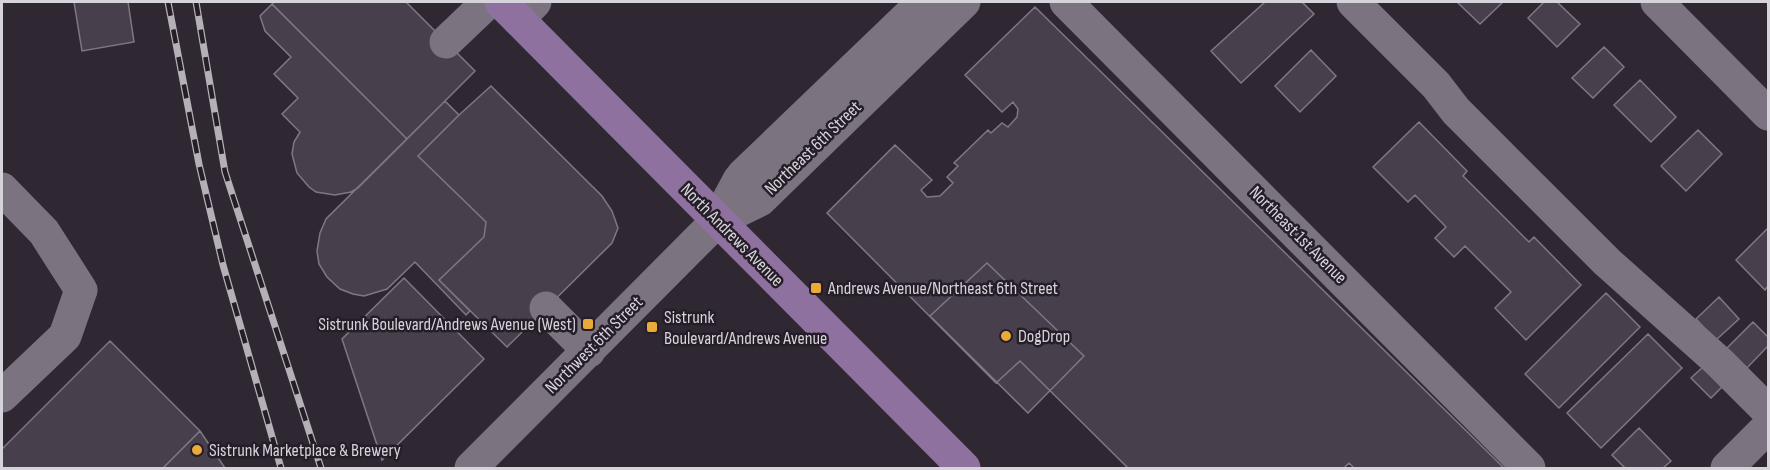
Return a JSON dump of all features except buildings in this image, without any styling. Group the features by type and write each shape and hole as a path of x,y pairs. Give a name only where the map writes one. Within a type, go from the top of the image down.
{"main road":[{"name":"North Andrews Avenue","path":"518,7 717,221 964,468"}],"street":[{"path":"446,42 488,2"},
{"name":"Northeast 6th Street","path":"717,221 743,175 923,2"},
{"name":"Northeast 6th Street","path":"717,221 760,200 964,2"},
{"name":"Northeast 1st Avenue","path":"1066,2 1529,468"},
{"path":"1353,2 1436,85 1456,111 1607,262 1719,362 1768,411"},
{"path":"1657,2 1768,114"},
{"path":"2,189 44,232 81,290 65,336 2,396"},
{"name":"Northwest 6th Street","path":"471,468 717,221"},
{"path":"546,308 589,351"},
{"path":"1727,468 1768,427"}],"railway":[{"path":"168,2 199,164 223,265 281,468"},
{"path":"196,2 225,172 321,468"}],"place":[{"name":"Andrews Avenue/Northeast 6th Street","path":"816,288"},
{"name":"Sistrunk Boulevard/Andrews Avenue (West)","path":"588,324"},
{"name":"Sistrunk Boulevard/Andrews Avenue","path":"652,327"},
{"name":"DogDrop","path":"1006,336"},
{"name":"Sistrunk Marketplace & Brewery","path":"197,450"}]}
